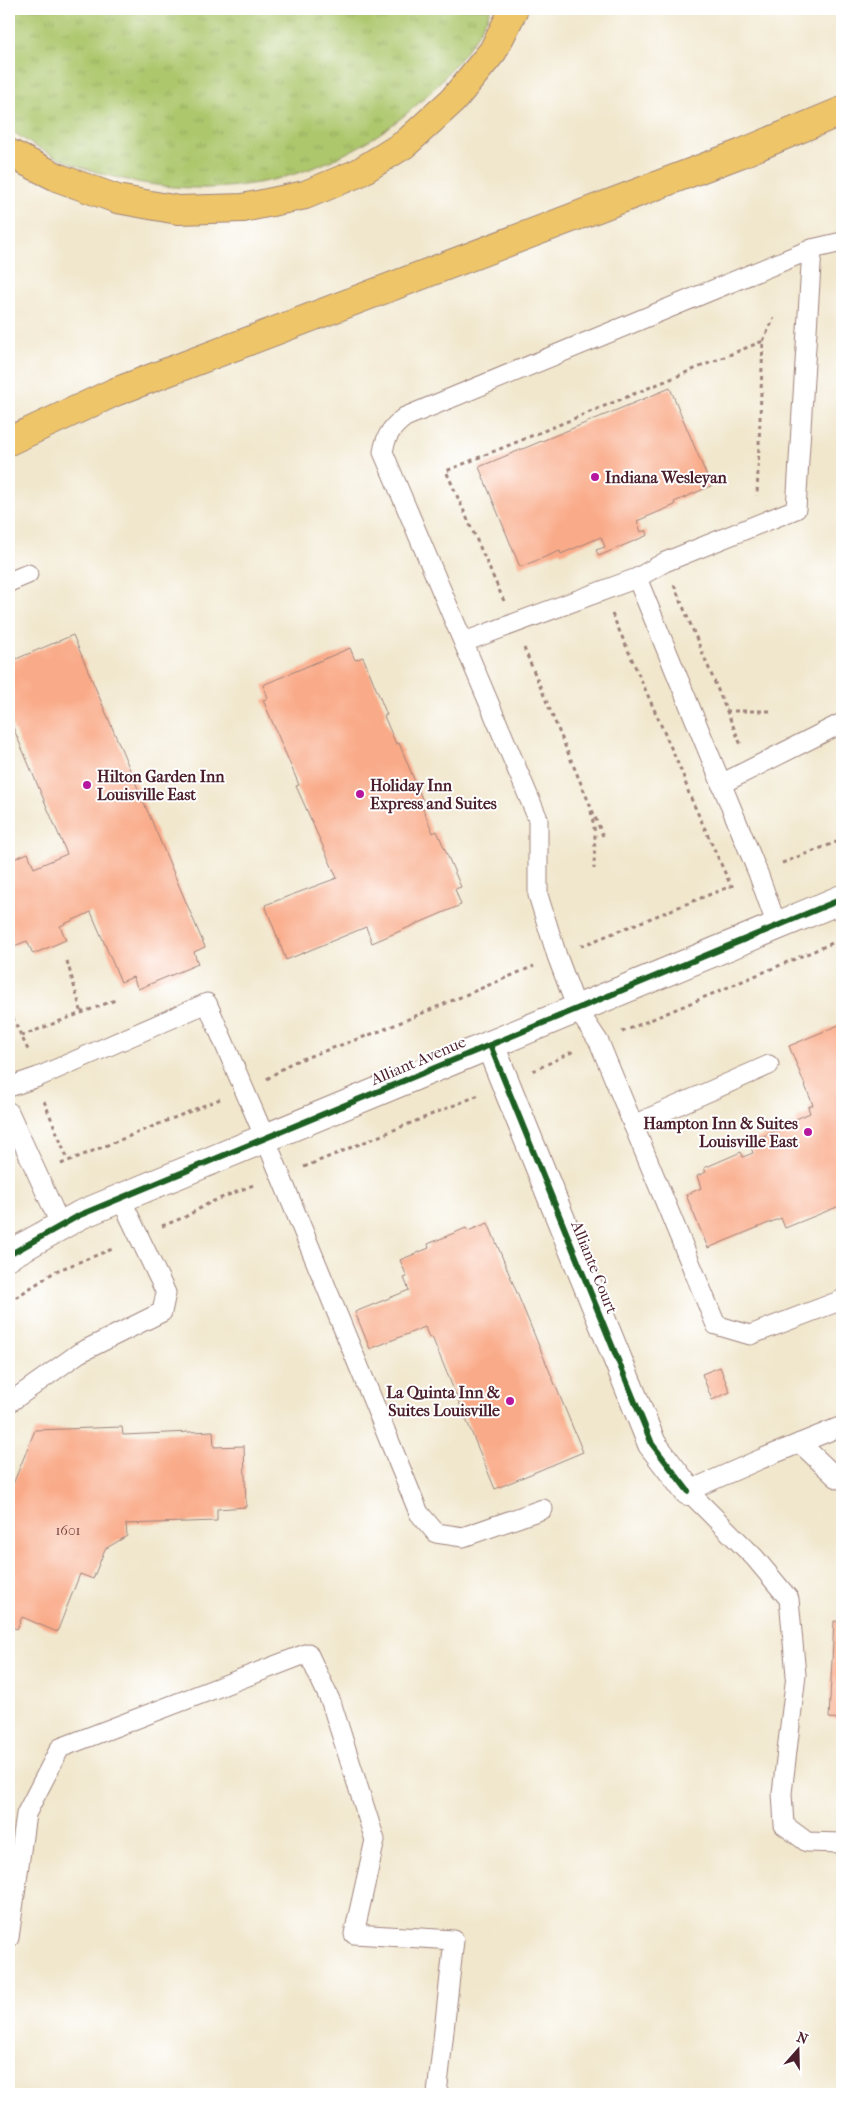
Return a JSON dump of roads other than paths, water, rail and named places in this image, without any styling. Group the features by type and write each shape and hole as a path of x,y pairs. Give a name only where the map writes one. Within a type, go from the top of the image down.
{"highway":[{"path":"9,153 59,178 116,200 178,210 244,208 305,195 358,173 405,144 453,100 493,51 514,9"},
{"path":"9,427 115,392 742,153 842,111"},
{"path":"9,440 115,392"}],"street":[{"name":"Alliant Avenue","path":"9,1255 80,1215 842,899"},
{"name":"Alliante Court","path":"490,1045 652,1444 688,1491"}],"lane":[{"path":"842,242 812,249 406,417 395,424 385,437 383,452 538,819 538,895 557,956 577,1009 599,1042 716,1325 750,1335 842,1300"},
{"path":"464,642 514,625 602,589 637,578 665,562 796,509 812,249"},
{"path":"9,582 28,574"},
{"path":"637,578 758,873 777,926"},
{"path":"721,784 842,723"},
{"path":"9,1088 207,1003 265,1138 419,1513 436,1533 463,1537 543,1509"},
{"path":"633,1125 769,1065"},
{"path":"9,1112 61,1226"},
{"path":"9,1403 79,1353 162,1312 166,1293 138,1238 121,1198"},
{"path":"842,1426 688,1491 755,1558 789,1599 796,1675 782,1793 784,1826 807,1842 842,1844"},
{"path":"800,1443 836,1477 842,1480"},
{"path":"9,1938 26,1814 60,1748 308,1653 331,1702 375,1840 354,1934 454,1940 437,2094"}],"place":[{"name":"Indiana Wesleyan","path":"595,477"},
{"name":"Hilton Garden Inn Louisville East","path":"87,785"},
{"name":"Holiday Inn Express and Suites","path":"360,794"},
{"name":"Hampton Inn & Suites Louisville East","path":"808,1132"},
{"name":"La Quinta Inn & Suites Louisville","path":"510,1401"}]}
